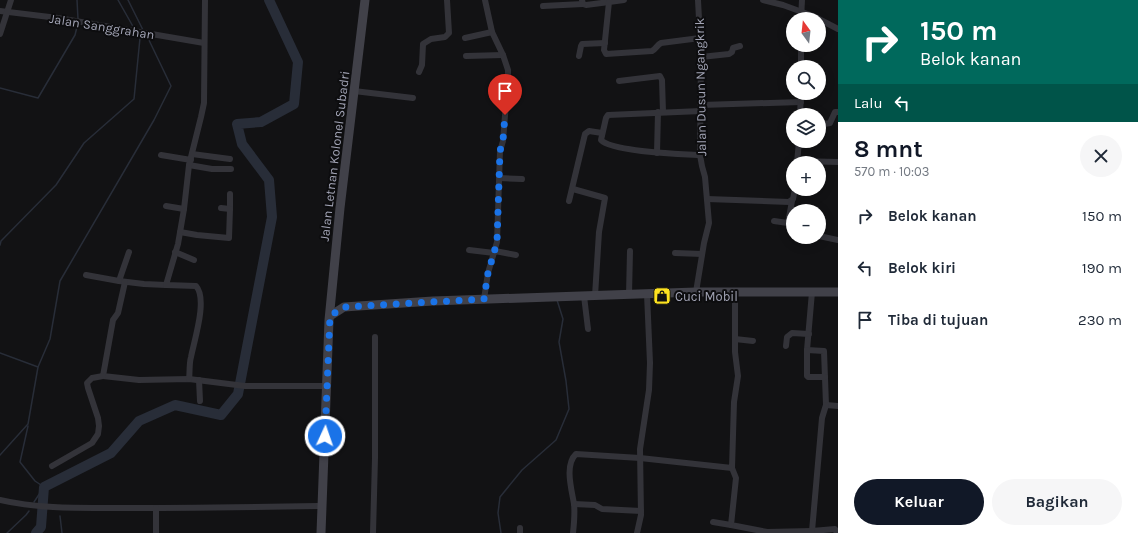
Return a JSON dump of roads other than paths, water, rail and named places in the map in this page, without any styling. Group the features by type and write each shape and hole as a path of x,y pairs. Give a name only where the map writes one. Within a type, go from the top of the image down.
{"main road":[{"name":"Jalan Letnan Kolonel Subadri","path":"321,533 331,303 340,208 365,0"},
{"path":"331,303 344,307 484,299 696,292 838,292"},
{"path":"330,316 344,307"}],"street":[{"path":"0,34 11,0"},
{"path":"166,285 176,252 191,160 204,103 205,0"},
{"path":"419,72 422,65 422,44 431,39 445,37 448,33 447,0"},
{"path":"484,299 488,273 497,242 500,151 503,140 508,77 508,70 503,55 492,32 485,0"},
{"path":"552,1 582,2 586,5 619,0"},
{"name":"Jalan Dusun Ngangkrik","path":"696,292 709,223 705,177 700,155 701,56 698,0"},
{"path":"763,0 783,5 794,12"},
{"path":"801,12 802,0"},
{"path":"544,6 582,2"},
{"path":"609,2 604,50 606,54 652,51 661,43 700,38"},
{"name":"Jalan Sanggrahan","path":"0,11 58,18 204,43"},
{"path":"826,22 838,28"},
{"path":"465,38 492,32"},
{"path":"579,56 582,44 605,43"},
{"path":"701,56 729,54 732,52 733,48 740,46"},
{"path":"466,56 503,55"},
{"path":"618,80 660,76 662,80 661,112 656,153"},
{"path":"354,91 413,98"},
{"path":"700,155 656,153 610,146 600,140 608,115 801,102 801,108"},
{"path":"826,124 830,123 835,112 838,112"},
{"path":"569,201 573,190 585,134 589,131 602,133"},
{"path":"162,155 191,160 230,159"},
{"path":"191,160 212,169 231,169"},
{"path":"826,162 838,162"},
{"path":"499,178 522,179"},
{"path":"573,190 605,198 599,232 595,296"},
{"path":"180,232 229,238 230,194"},
{"path":"792,204 794,196"},
{"path":"707,199 792,201"},
{"path":"166,206 184,209"},
{"path":"221,208 230,208"},
{"path":"774,221 786,224"},
{"path":"826,237 838,240"},
{"path":"470,250 495,252 516,256"},
{"path":"629,295 630,251"},
{"path":"103,376 114,317 118,313 122,281 129,252"},
{"path":"176,252 194,260"},
{"path":"675,253 702,254"},
{"path":"86,275 144,284 196,286 199,290 201,303 191,357 189,379"},
{"path":"730,533 736,478 732,468 734,402 738,376 735,352 735,292"},
{"path":"812,292 807,350 807,376 825,377"},
{"path":"637,533 641,511 640,458 642,428 650,380 650,338 647,294"},
{"path":"584,296 588,329"},
{"path":"786,346 787,337 792,333 809,334"},
{"path":"373,533 375,337"},
{"path":"735,339 753,341"},
{"path":"807,350 824,350 826,405 822,418 812,532"},
{"path":"52,466 92,442 98,434 98,418 87,383 92,378 103,376 139,380 189,379 245,386 327,386"},
{"path":"200,380 200,401"},
{"path":"826,405 838,406"},
{"path":"573,533 574,504 570,480 573,459 576,454 640,458 732,468"},
{"path":"0,500 47,507 156,508 321,506"},
{"path":"574,504 641,511"},
{"path":"156,508 156,533"},
{"path":"713,522 767,532 812,532 835,529 837,533"}],"waterway":[{"path":"77,0 78,19"},
{"path":"118,0 135,30"},
{"path":"128,0 143,30"},
{"path":"36,533 41,527 44,487 111,453 139,421 175,405 221,415 238,394 272,217 269,180 242,144 237,124 261,122 294,104 298,62 269,0"},
{"path":"0,88 38,98 75,35 78,23"},
{"path":"0,245 1,241 56,185 84,143 134,99 140,38 138,35"},
{"path":"38,367 50,339 60,281 154,120 171,86 147,36"},
{"path":"501,533 498,513 500,497 522,470 556,440 569,409 559,342 563,319 557,300"},
{"path":"0,353 38,367 28,424 0,455"},
{"path":"28,426 20,462 35,481 44,487 34,502"},
{"path":"7,533 29,511"},
{"path":"60,516 62,533"}],"place":[{"name":"Cuci Mobil","path":"662,296"}]}
